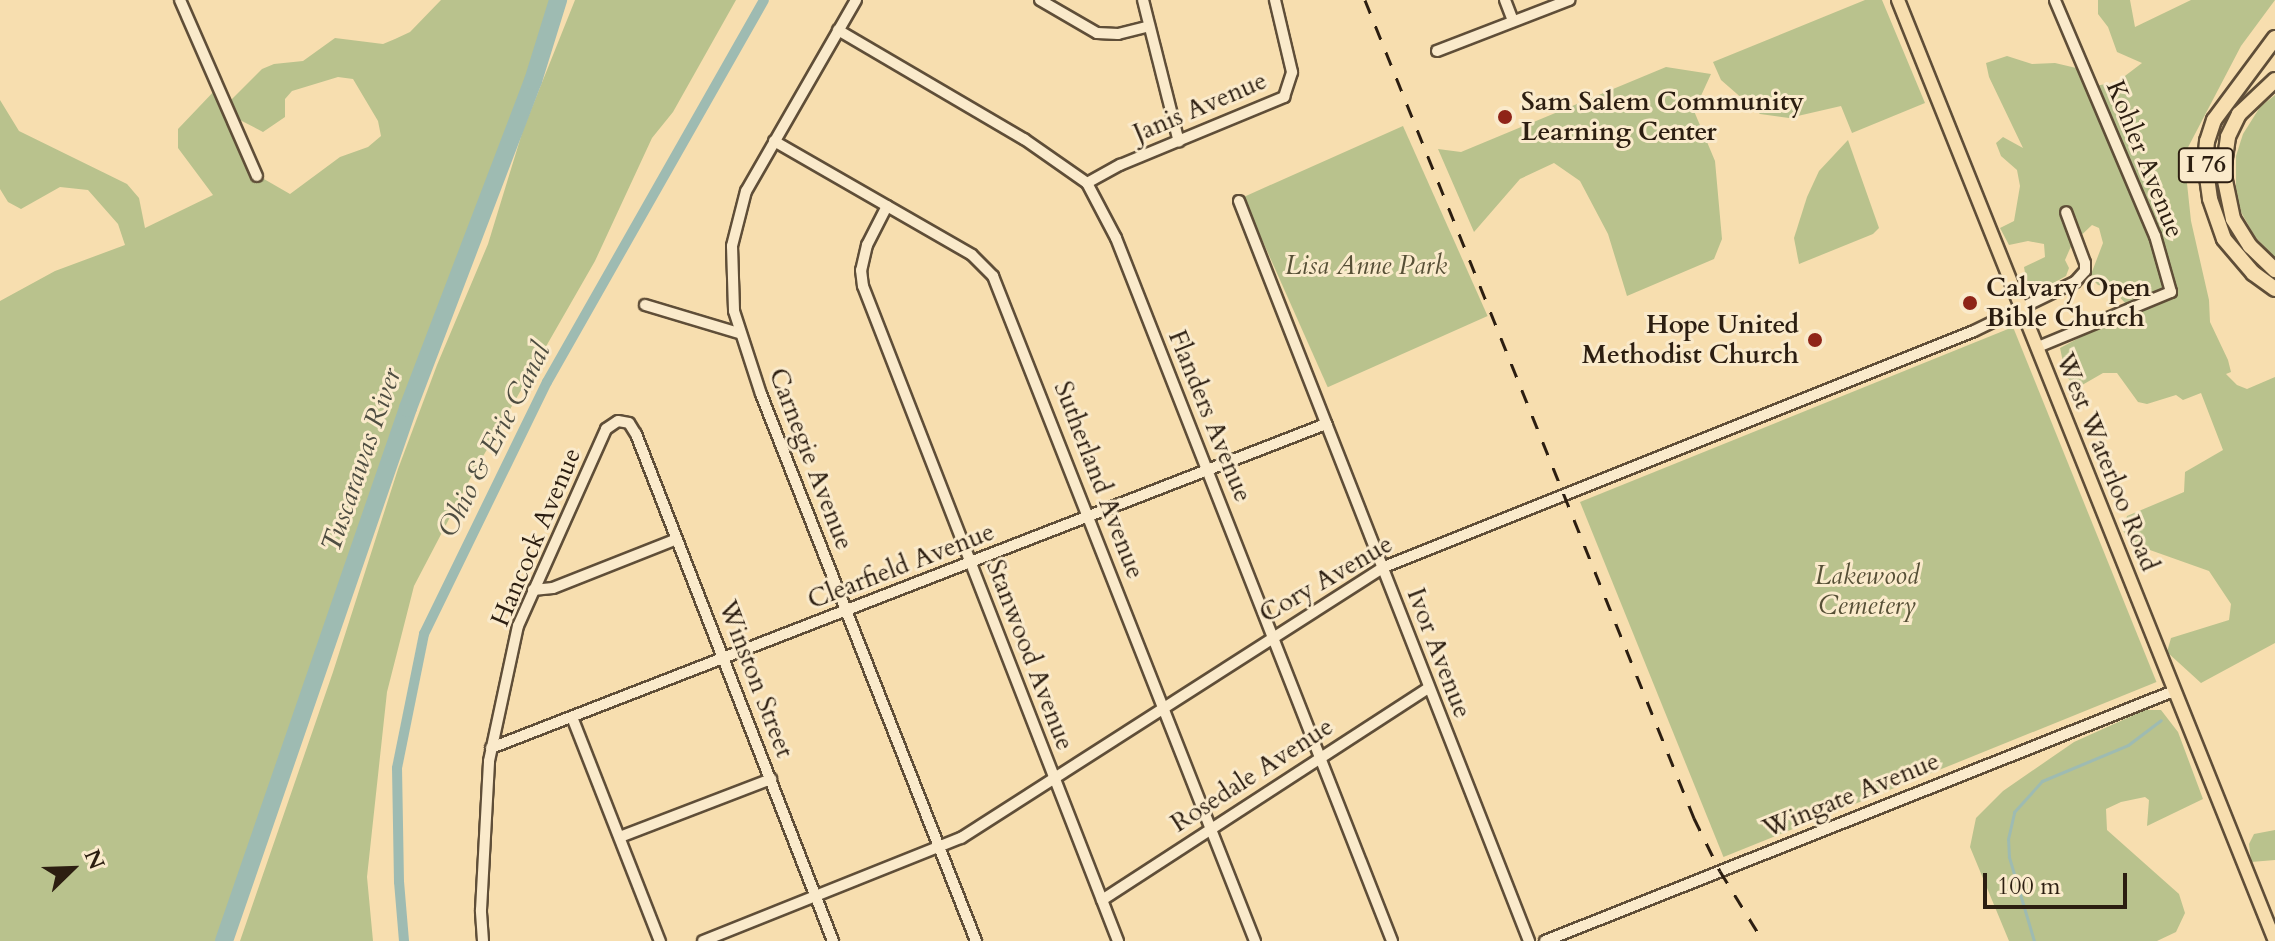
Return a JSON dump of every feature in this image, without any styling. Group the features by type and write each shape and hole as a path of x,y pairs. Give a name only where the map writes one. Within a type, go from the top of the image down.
{"highway":[{"name":"I 76","path":"2275,38 2214,120 2207,141 2205,163 2210,199 2224,239 2253,273 2275,289"},
{"path":"2275,80 2239,114 2228,137 2223,171 2233,219 2250,246 2275,270"}],"main road":[{"name":"West Waterloo Road","path":"1898,0 2275,941"}],"street":[{"path":"180,0 257,176"},
{"name":"Carnegie Avenue","path":"856,0 754,173 735,225 731,282 739,333 976,941"},
{"path":"1040,0 1097,33 1118,34 1149,26"},
{"path":"1143,0 1179,142"},
{"name":"Janis Avenue","path":"1087,183 1120,165 1284,97 1292,83 1292,72 1275,0"},
{"path":"1505,0 1513,21"},
{"path":"1437,51 1569,0"},
{"name":"Kohler Avenue","path":"2038,347 2171,292 2155,236 2055,0"},
{"name":"Flanders Avenue","path":"838,30 1024,139 1087,183 1116,238 1392,941"},
{"name":"Sutherland Avenue","path":"774,141 989,269 1090,516 1255,941"},
{"name":"Ivor Avenue","path":"1239,201 1529,941"},
{"name":"Stanwood Avenue","path":"887,206 867,245 863,286 1118,941"},
{"name":"Cory Avenue","path":"703,941 961,838 1162,706 1384,567 1882,368 2075,282 2085,271 2083,252 2066,212"},
{"path":"645,305 739,333"},
{"name":"Hancock Avenue","path":"483,941 481,910 491,748 518,626 606,429 615,421 623,421 636,434"},
{"name":"Clearfield Avenue","path":"491,748 1326,424"},
{"name":"Winston Street","path":"636,434 833,941"},
{"path":"533,590 553,588 677,539"},
{"name":"Rosedale Avenue","path":"1102,900 1428,688"},
{"name":"Wingate Avenue","path":"1545,941 2174,691"},
{"path":"572,717 660,941"},
{"path":"620,837 771,779"}],"green space":[{"path":"441,0 556,0 251,853 224,941 0,941 0,301 55,271 125,245 118,224 88,190 60,187 21,209 8,202 0,189 0,100 19,131 127,184 139,198 145,228 213,195 178,148 178,129 218,87 257,175 290,194 340,157 368,147 381,136 378,121 353,79 338,77 292,91 285,99 285,117 263,132 240,120 231,100 262,69 274,64 303,61 335,38 383,44 410,32"},
{"path":"575,0 736,0 673,112 652,138 595,261 470,479 414,586 387,692 367,877 373,941 240,941 333,672 398,469 437,365 488,244 523,130"},
{"path":"1865,0 1882,0 1925,103 1852,133 1841,106 1789,118 1760,114 1721,80 1713,62"},
{"path":"2098,0 2130,0 2135,27 2191,0 2275,0 2241,46 2184,155 2191,221 2209,300 2210,322 2228,360 2231,372 2226,374 2237,385 2247,389 2275,377 2275,643 2201,683 2167,652 2171,638 2229,620 2231,604 2209,571 2133,544 2123,531 2127,516 2184,492 2185,472 2223,450 2201,393 2183,400 2176,395 2147,404 2138,402 2117,373 2103,373 2077,388 2066,376 2060,348 2124,314 2127,305 2110,287 2098,285 2090,277 2103,243 2099,228 2092,225 2072,244 2065,260 2069,268 2066,276 2038,292 2028,290 2024,267 2045,257 2044,244 2028,241 2009,245 2000,228 2014,221 2020,186 2017,170 2001,156 1996,143 2003,137 2023,148 1989,77 1986,63 2007,56 2032,64 2055,63 2089,71 2095,86 2117,82 2142,63 2117,52 2108,27 2098,14"},
{"path":"1666,67 1711,74 1694,111 1715,161 1722,239 1714,259 1627,296 1608,234 1580,181 1554,163 1520,179 1474,232 1438,149 1461,152"},
{"path":"2275,95 2275,257 2255,237 2241,212 2236,189 2236,156 2243,134 2260,107"},
{"name":"Lisa Anne Park","path":"1403,126 1488,316 1328,387 1243,197"},
{"path":"1848,140 1879,228 1873,234 1799,264 1794,238 1807,197 1819,171"},
{"name":"Lakewood Cemetery","path":"2013,327 2156,682 1723,857 1580,502"},
{"path":"2145,710 2161,710 2178,732 2203,799 2147,826 2149,800 2145,797 2121,802 2106,809 2107,830 2179,894 2185,913 2176,932 2157,941 2009,941 1970,847 1976,818 2003,791 2074,742"},
{"path":"2275,830 2275,860 2251,862 2249,844 2254,834"}],"waterway":[{"name":"Tuscarawas River","path":"224,941 408,408 533,81 558,0"},
{"name":"Ohio & Erie Canal","path":"404,941 399,882 397,768 424,634 547,382 764,0"},
{"path":"2034,941 2009,857 2008,839 2014,812 2042,781 2128,745 2161,720"}],"railway":[{"path":"1365,0 1694,818 1720,871 1763,941"}],"place":[{"name":"Sam Salem Community Learning Center","path":"1505,117"},
{"name":"Calvary Open Bible Church","path":"1970,303"},
{"name":"Hope United Methodist Church","path":"1815,340"}]}
